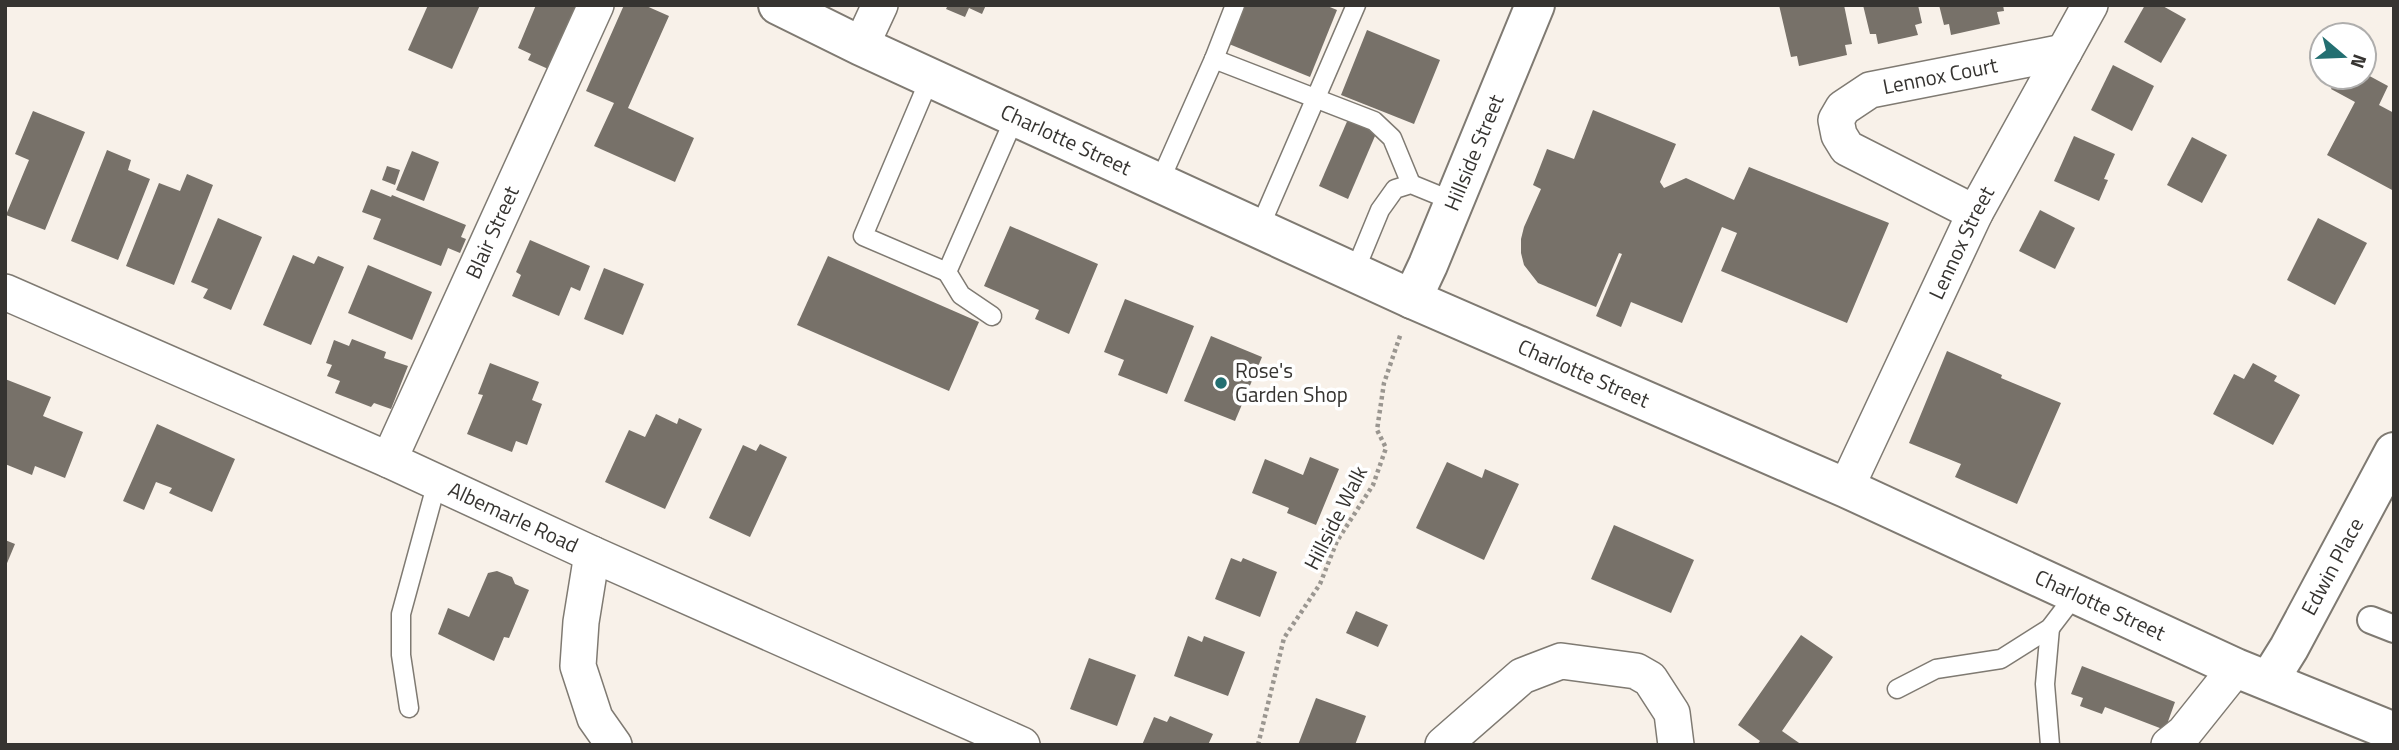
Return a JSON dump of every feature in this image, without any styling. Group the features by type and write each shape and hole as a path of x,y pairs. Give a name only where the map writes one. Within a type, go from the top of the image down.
{"street":[{"name":"Blair Street","path":"390,460 596,5"},
{"name":"Charlotte Street","path":"778,5 861,46 1354,273 1846,488 2252,674 2394,732"},
{"path":"861,46 880,5"},
{"name":"Hillside Street","path":"1412,299 1455,202 1535,5"},
{"name":"Lennox Street","path":"1846,488 1975,213 2090,5"},
{"name":"Lennox Court","path":"1975,213 1847,148 1839,135 1836,120 1843,108 1870,90 2064,52"},
{"name":"Albemarle Road","path":"5,292 390,460 592,554 1022,745"},
{"name":"Edwin Place","path":"2252,674 2289,648 2394,452"},
{"path":"592,554 581,622 578,666 595,718 614,745"},
{"path":"1443,745 1522,676 1561,661 1636,671 1650,680 1672,713 1676,745"},
{"path":"2169,745 2252,674"}],"lane":[{"path":"1160,183 1214,59 1234,5"},
{"path":"1259,229 1356,5"},
{"path":"1214,59 1374,121 1392,138 1411,184"},
{"path":"930,78 863,236 947,272 961,295 992,316"},
{"path":"947,272 1015,117"},
{"path":"1354,273 1380,211 1395,189 1411,184 1455,202"},
{"path":"409,708 401,655 401,614 437,482"},
{"path":"1897,689 1937,669 2001,659 2050,628 2076,594"},
{"path":"2050,628 2045,684 2050,745"}],"path":[{"name":"Hillside Walk","path":"1258,745 1284,638 1320,584 1337,541 1373,485 1386,449 1377,430 1384,383 1412,299"}],"building":[{"path":"428,5 480,5 452,69 408,50"},
{"path":"536,5 573,5 583,10 555,72 528,60 531,54 518,48"},
{"path":"624,5 644,5 669,16 628,108 694,138 675,182 594,146 614,103 586,91"},
{"path":"948,5 986,5 982,14 969,8 965,17 946,9"},
{"path":"1245,5 1325,5 1337,10 1310,77 1229,44"},
{"path":"1779,5 1844,5 1852,44 1845,45 1847,55 1799,66 1797,56 1791,57"},
{"path":"1863,5 1918,5 1922,23 1915,25 1918,35 1878,44 1876,34 1870,34"},
{"path":"1939,5 2003,5 2004,11 1997,12 2000,24 1951,35 1949,24 1944,25"},
{"path":"2145,5 2161,5 2186,19 2161,63 2124,42"},
{"path":"1367,30 1440,60 1414,124 1341,95"},
{"path":"2113,65 2154,86 2132,131 2091,110"},
{"path":"2378,81 2388,86 2379,105 2394,113 2394,191 2327,155 2355,102 2335,91 2378,91"},
{"path":"1593,110 1676,144 1660,182 1664,188 1686,178 1734,200 1749,167 1889,223 1847,323 1721,271 1737,233 1722,227 1682,323 1631,302 1621,327 1596,316 1622,254 1619,253 1596,307 1538,283 1524,265 1521,253 1524,227 1541,189 1533,185 1547,149 1574,159"},
{"path":"33,111 85,132 45,230 6,215 29,160 15,154"},
{"path":"1349,117 1378,129 1348,199 1319,186"},
{"path":"2074,136 2115,154 2104,179 2108,180 2099,201 2054,181"},
{"path":"2192,137 2227,155 2202,203 2167,185"},
{"path":"107,150 131,160 128,170 150,179 118,260 71,241"},
{"path":"412,151 439,162 424,201 396,190"},
{"path":"387,166 400,170 395,185 382,180"},
{"path":"187,174 213,185 174,285 126,266 159,183 180,191"},
{"path":"371,189 466,225 461,237 466,239 460,253 448,248 441,266 373,239 381,219 362,212"},
{"path":"2040,210 2075,228 2055,269 2019,251"},
{"path":"218,218 262,237 231,310 203,298 208,289 191,282"},
{"path":"2318,218 2367,243 2335,305 2287,280"},
{"path":"1010,226 1098,264 1069,334 1035,319 1039,310 984,286"},
{"path":"530,240 590,266 580,291 571,287 559,316 512,296 521,275 516,272"},
{"path":"293,255 314,264 318,256 344,267 311,345 263,325"},
{"path":"828,256 979,322 949,391 797,325"},
{"path":"368,265 432,292 412,340 348,313"},
{"path":"604,268 644,284 623,335 584,319"},
{"path":"1125,299 1194,326 1167,394 1118,375 1124,360 1104,352"},
{"path":"1211,336 1262,357 1235,421 1184,401"},
{"path":"352,339 386,352 384,358 408,366 391,409 374,403 371,407 335,393 340,381 327,376 332,365 326,363 334,340 349,346"},
{"path":"1947,351 2002,375 2001,378 2061,403 2017,504 1955,477 1961,464 1909,443"},
{"path":"490,363 539,382 532,400 542,404 527,445 516,441 512,452 467,434 483,395 478,394"},
{"path":"2253,363 2277,376 2274,381 2300,395 2273,445 2213,414 2234,374 2244,379"},
{"path":"5,379 51,397 43,416 83,432 65,478 35,466 32,475 5,464"},
{"path":"656,414 677,424 679,418 702,429 665,509 605,482 629,430 645,437"},
{"path":"157,424 235,459 212,512 169,493 172,488 156,482 144,510 123,501"},
{"path":"760,444 787,457 750,537 709,518 743,445 756,451"},
{"path":"1310,457 1339,469 1316,525 1287,513 1289,508 1252,493 1265,459 1303,475"},
{"path":"1447,462 1482,478 1485,469 1519,484 1484,560 1416,528"},
{"path":"1614,525 1694,560 1671,613 1591,579"},
{"path":"5,540 15,544 5,568"},
{"path":"1231,558 1241,562 1243,558 1277,572 1260,617 1215,599"},
{"path":"497,571 512,577 515,584 529,590 509,638 504,637 494,661 438,634 448,608 469,617 488,573"},
{"path":"1356,611 1388,625 1378,647 1346,633"},
{"path":"1801,635 1833,657 1782,731 1802,745 1757,745 1760,741 1738,725"},
{"path":"1188,636 1202,642 1204,636 1245,652 1228,696 1174,676"},
{"path":"1089,658 1136,675 1117,726 1070,709"},
{"path":"2082,666 2175,702 2165,730 2105,707 2102,714 2080,706 2083,698 2071,694"},
{"path":"1316,698 1366,716 1355,745 1298,745"},
{"path":"1170,716 1213,734 1208,745 1142,745 1154,717 1167,722"}],"place":[{"name":"Rose's Garden Shop","path":"1221,383"}]}
